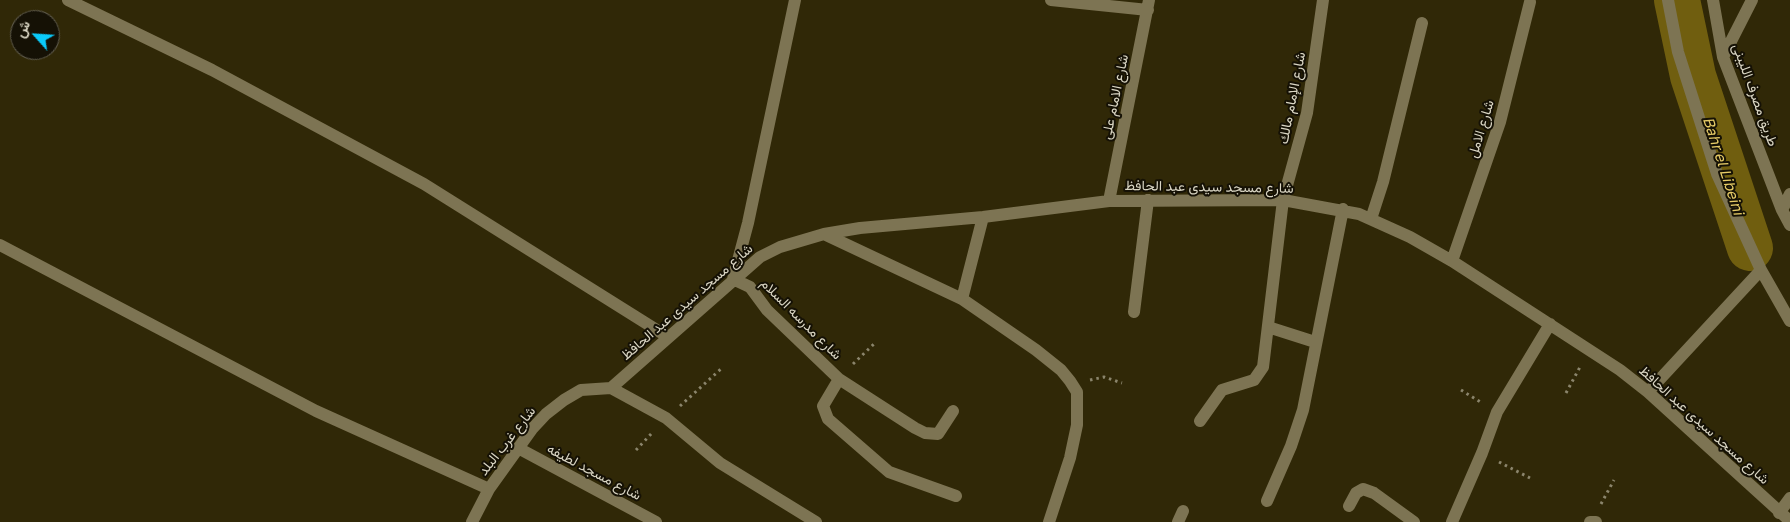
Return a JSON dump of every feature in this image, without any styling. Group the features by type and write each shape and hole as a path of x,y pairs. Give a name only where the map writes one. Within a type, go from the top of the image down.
{"street":[{"path":"68,0 212,70 424,184 668,337"},
{"path":"733,279 748,223 796,0"},
{"path":"1052,0 1148,5"},
{"name":"شارع الإمام مالك","path":"1200,421 1222,390 1248,383 1258,377 1263,367 1283,200 1308,113 1323,0"},
{"path":"1668,0 1678,52 1717,174 1761,270 1790,321"},
{"name":"طريق مصرف الليبنى","path":"1713,0 1723,56 1782,210 1790,225"},
{"path":"1723,56 1752,0"},
{"name":"شارع الامل","path":"1452,261 1500,122 1530,2"},
{"name":"شارع الامام على","path":"1109,201 1148,5"},
{"path":"1371,219 1383,182 1422,23"},
{"path":"1782,210 1790,194"},
{"path":"1134,312 1148,200"},
{"name":"شارع مسجد سيدى عبد الحافظ","path":"611,388 760,257 780,247 824,234 860,228 983,217 1109,201 1283,200 1342,209 1371,219 1410,237 1452,261 1590,349 1648,392 1785,518"},
{"path":"1267,501 1297,430 1342,209"},
{"path":"962,299 983,217"},
{"path":"824,234 962,299 1061,370 1077,392 1076,425 1070,458 1049,522"},
{"path":"0,245 316,411 489,489"},
{"path":"1648,392 1761,270"},
{"name":"شارع مدرسه السلام","path":"733,279 750,287 767,310 839,379 925,434 938,434 954,411"},
{"path":"1452,522 1482,453 1497,412 1550,324"},
{"path":"1268,327 1315,342"},
{"path":"839,379 823,406 828,419 889,472 956,496"},
{"path":"611,388 666,418 739,476 816,522"},
{"name":"شارع غرب البلد","path":"472,522 489,489 518,448 546,414 581,390 611,388"},
{"name":"شارع مسجد لطيفه","path":"518,448 656,522"},
{"path":"1348,506 1356,493 1363,489 1374,493 1414,522"},
{"path":"1785,518 1790,498"}],"path":[{"path":"839,379 876,342"},
{"path":"1566,393 1590,349"},
{"path":"1077,392 1098,376 1122,383"},
{"path":"1482,453 1530,478"},
{"path":"1593,522 1614,480"}],"waterway":[{"name":"Bahr el Libeini","path":"1677,0 1693,76 1750,248"}]}
